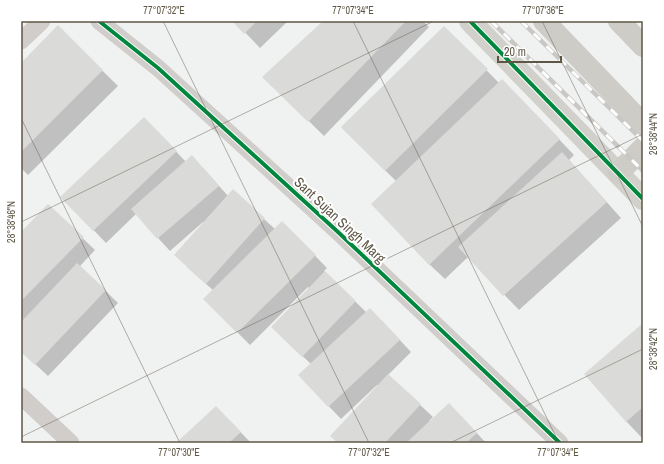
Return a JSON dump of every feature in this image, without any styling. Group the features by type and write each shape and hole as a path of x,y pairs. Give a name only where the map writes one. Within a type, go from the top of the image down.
{"main road":[{"path":"544,21 643,124"},
{"path":"619,21 643,46"},
{"path":"618,174 643,148"}],"street":[{"path":"21,41 42,21"},
{"name":"Sant Sujan Singh Marg","path":"99,21 158,68 199,105 343,238 560,443"},
{"path":"470,21 643,199"},
{"path":"21,396 72,443"}],"building":[{"path":"232,21 257,21 244,34"},
{"path":"323,21 406,21 308,122 262,77"},
{"path":"58,25 103,70 21,152 21,63"},
{"path":"444,26 488,69 385,171 341,127"},
{"path":"502,79 560,139 429,265 371,204"},
{"path":"144,117 177,151 93,231 60,197"},
{"path":"562,152 607,202 503,296 458,247"},
{"path":"192,155 219,186 157,239 131,209"},
{"path":"233,189 265,218 206,284 174,255"},
{"path":"48,204 84,237 21,301 21,232"},
{"path":"282,221 316,255 237,333 203,299"},
{"path":"77,263 106,290 35,365 21,352 21,322"},
{"path":"325,271 356,301 302,357 271,327"},
{"path":"370,308 400,340 328,407 298,375"},
{"path":"643,323 643,407 626,422 584,374"},
{"path":"388,374 421,404 385,443 338,443 330,436"},
{"path":"449,403 477,433 466,443 406,443"},
{"path":"216,406 241,432 229,443 176,443"}],"railway":[{"path":"491,21 643,171"},
{"path":"521,21 643,141"}],"cycle path":[{"path":"99,21 158,68 338,232 560,443"},
{"path":"470,21 643,199"}]}
